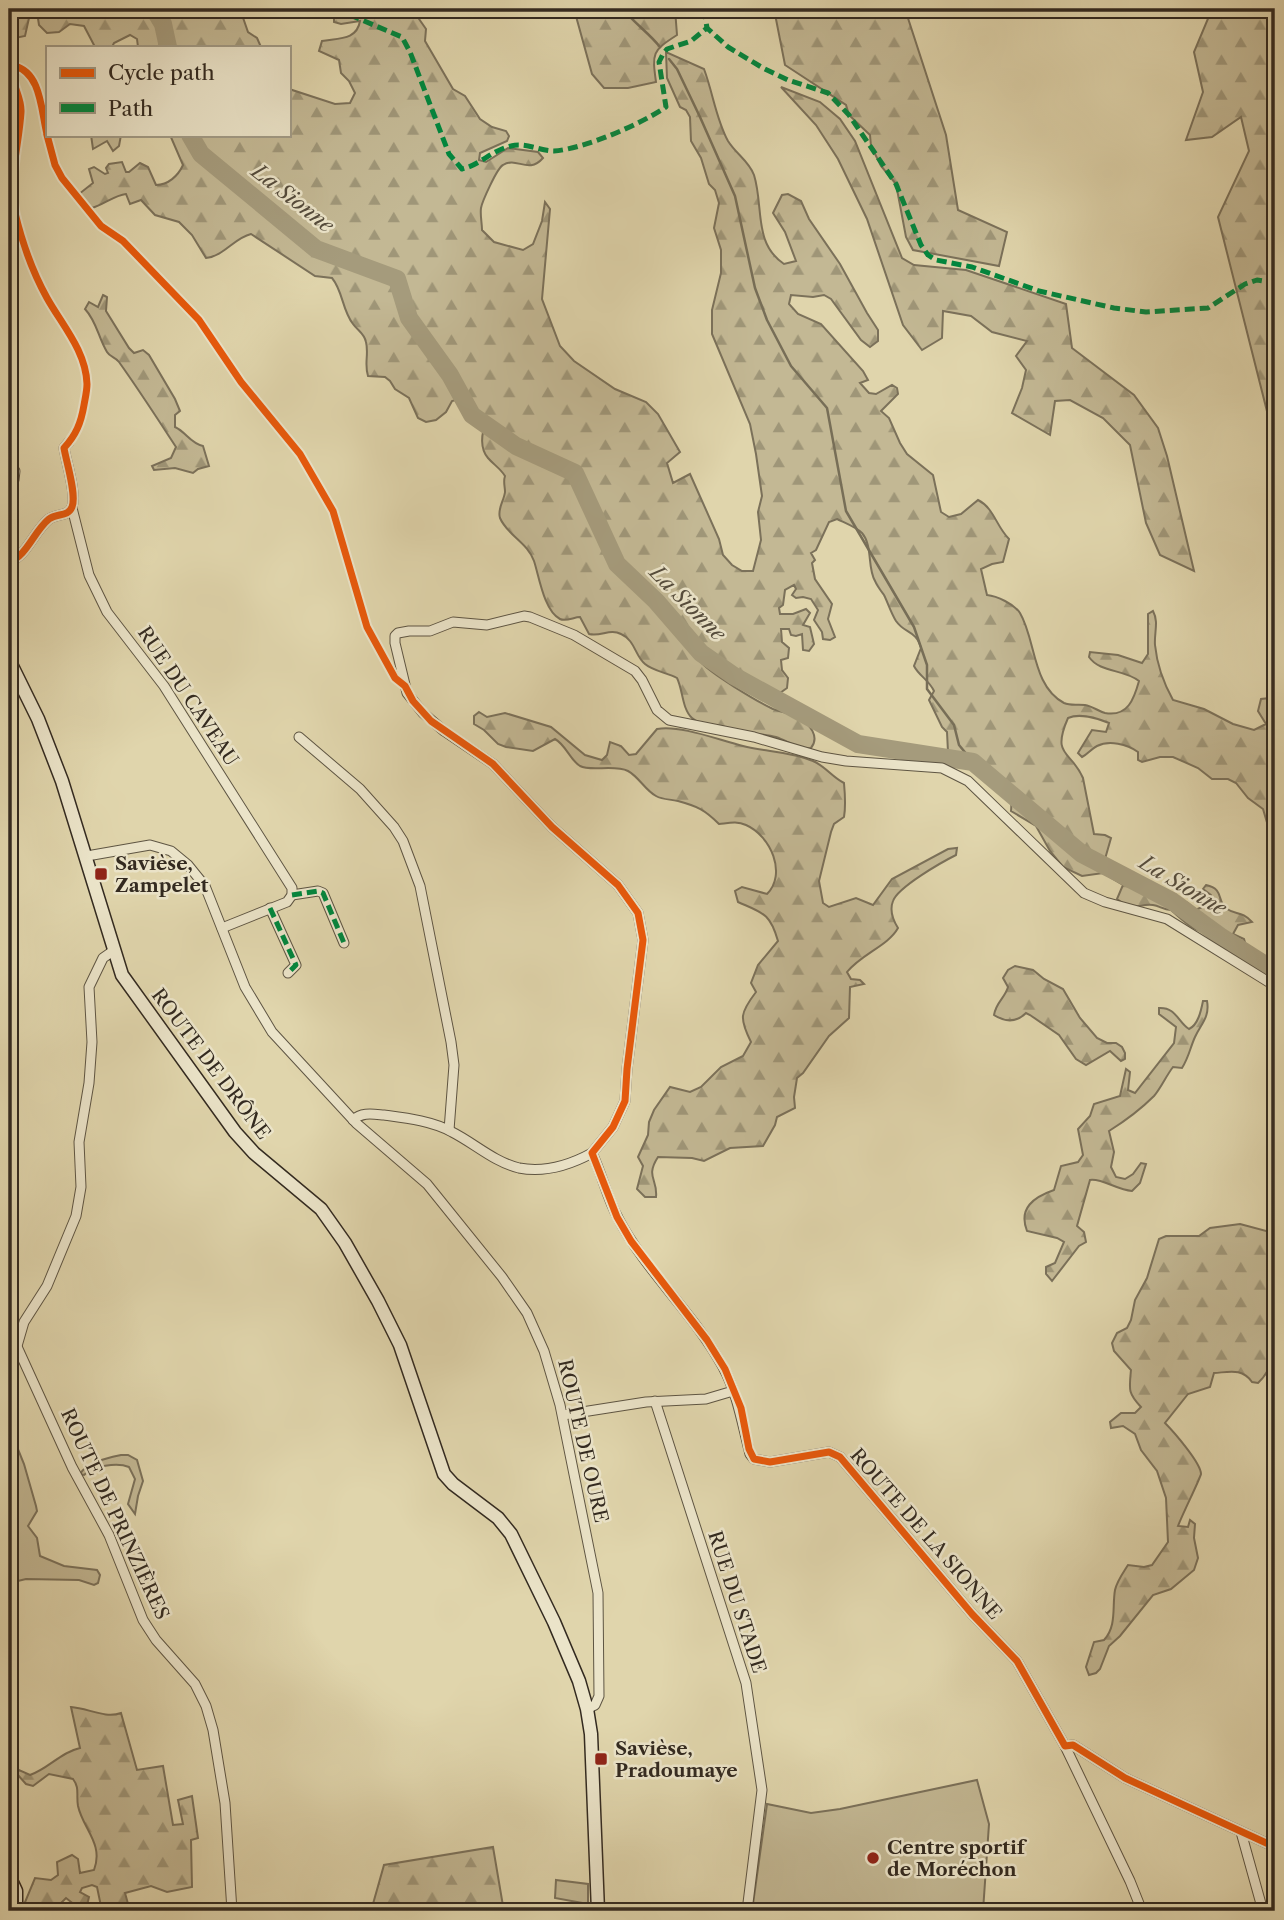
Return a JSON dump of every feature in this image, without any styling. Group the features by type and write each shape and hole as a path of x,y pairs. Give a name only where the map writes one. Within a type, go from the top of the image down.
{"street":[{"name":"RUE DU CAVEAU","path":"69,442 64,448 74,498 72,508 89,575 107,612 164,686 288,882 293,891 292,895"},
{"path":"9,485 14,480 15,471"},
{"path":"9,562 18,558 50,518 65,514 72,508"},
{"path":"353,1121 362,1115 398,1117 449,1130 498,1160 518,1167 555,1168 592,1153 613,1127 625,1101 626,1069 643,940 638,913 618,885 552,827 493,764 444,731 423,713 407,693 395,636 398,633 430,631 453,622 487,625 524,616 574,635 635,671 657,710 669,720 754,737 822,757 947,769 968,781 1084,893 1105,902 1167,919 1275,986"},
{"name":"ROUTE DE DRÔNE","path":"9,660 53,756 87,856 122,975 234,1132 261,1159 321,1209 357,1262 400,1345 441,1469 453,1485 502,1522 517,1542 573,1665 587,1709 592,1754 598,1911"},
{"path":"299,737 379,807 403,841 415,870 451,1042 454,1065 449,1130"},
{"name":"ROUTE DE OURE","path":"87,856 150,845 171,851 188,865 201,880 245,987 268,1026 353,1121 427,1184 502,1277 527,1313 550,1367 563,1415 598,1593 599,1696 595,1705 587,1709"},
{"path":"222,928 287,902 292,895 318,891 323,893 344,943"},
{"path":"270,908 296,965 288,973"},
{"path":"17,1346 24,1322 47,1286 76,1216 81,1187 79,1142 89,1083 92,1042 89,987 103,958 114,951"},
{"name":"ROUTE DE LA SIONNE","path":"592,1153 621,1225 707,1340 725,1369 741,1409 748,1449 754,1459 770,1462 828,1452 840,1457 972,1614 1017,1661 1065,1746 1142,1911"},
{"name":"ROUTE DE PRINZIÈRES","path":"9,1329 72,1467 109,1535 143,1620 156,1640 195,1684 206,1706 224,1793 232,1911"},
{"path":"563,1415 655,1401 688,1401 733,1391"},
{"name":"RUE DU STADE","path":"655,1401 746,1683 762,1790 747,1911"},
{"path":"1065,1746 1073,1745 1125,1778 1275,1847"},
{"path":"1241,1832 1263,1911"},
{"path":"9,1876 16,1891 16,1911"}],"green space":[{"path":"9,9 240,9 248,32 257,38 261,46 138,46 137,39 130,35 112,46 94,46 84,26 70,24 59,32 47,33 39,25 37,12 29,18 25,36 15,38 9,35"},
{"path":"338,9 412,9 426,29 425,41 453,89 465,96 480,119 492,127 506,131 509,136 507,141 480,153 479,160 486,162 508,148 538,152 543,158 532,165 513,162 500,167 482,205 482,230 494,242 523,250 533,244 542,221 545,202 550,209 542,299 560,346 574,361 615,389 646,402 658,414 680,452 667,463 673,483 690,474 719,539 723,555 742,571 753,571 761,540 758,512 762,496 756,454 750,424 712,334 712,310 721,273 721,250 714,228 719,203 715,190 709,184 701,158 691,141 690,117 686,110 680,107 667,78 666,52 704,69 724,133 754,175 761,224 768,246 784,264 796,261 785,232 773,213 782,195 788,194 801,201 809,219 840,264 878,330 878,341 870,347 861,340 831,299 824,295 791,295 789,304 798,314 821,324 863,371 868,380 860,383 869,393 876,394 892,385 897,388 898,394 881,411 889,418 907,454 933,475 941,512 949,517 961,514 978,500 991,512 1009,539 1003,562 981,569 987,595 1005,601 1020,613 1040,674 1054,695 1064,703 1088,706 1105,713 1113,714 1125,709 1135,694 1139,681 1099,666 1089,657 1090,652 1118,655 1142,663 1148,654 1148,614 1153,611 1156,619 1157,660 1173,700 1204,709 1233,724 1254,730 1266,724 1258,711 1261,699 1275,694 1275,828 1268,826 1263,809 1248,798 1236,783 1228,779 1212,779 1198,768 1173,757 1142,762 1138,760 1138,752 1134,749 1112,743 1097,746 1082,757 1078,753 1092,730 1106,732 1109,723 1083,716 1068,718 1061,740 1062,747 1083,778 1094,834 1111,838 1105,859 1109,864 1188,903 1195,910 1212,903 1211,895 1203,889 1206,885 1216,889 1227,909 1252,922 1238,925 1233,934 1244,939 1246,946 1241,949 1215,932 1196,930 1171,910 1153,905 1128,906 1117,899 1123,885 1103,873 1082,876 1063,867 1036,826 1011,811 1011,798 1001,778 982,764 948,752 947,732 929,700 934,691 914,666 921,648 919,642 894,618 873,575 865,538 857,529 837,519 829,522 816,550 811,553 815,560 812,563 815,579 832,604 828,619 835,637 830,640 823,639 814,620 818,610 811,599 796,598 792,595 796,589 794,585 785,590 783,605 779,608 780,614 793,614 806,609 810,613 803,625 810,627 814,644 809,651 803,650 802,634 791,635 789,629 781,629 782,642 789,648 788,658 781,660 782,670 788,678 787,688 780,693 769,691 724,667 710,655 705,654 700,661 723,680 757,700 803,721 814,735 811,748 776,737 708,726 692,718 686,710 677,678 645,664 626,637 617,632 589,634 580,617 562,620 554,615 546,601 531,555 500,518 505,476 484,450 482,437 486,423 479,421 474,404 466,397 452,401 446,412 436,420 426,422 418,418 409,398 395,389 385,377 368,376 365,339 349,319 332,278 315,276 251,234 218,254 206,258 192,235 179,222 155,215 141,200 130,204 126,194 92,208 79,194 93,183 89,169 94,167 105,174 108,173 106,168 109,164 122,162 126,172 140,163 148,167 156,185 168,182 183,165 170,136 290,136 290,89 335,104 350,103 355,93 341,73 339,60 319,51 322,41 351,35 360,21 341,24 334,22 334,12"},
{"path":"574,9 675,9 677,35 658,49 654,59 656,82 628,88 604,88 592,74"},
{"path":"774,9 905,9 946,135 958,210 1007,232 999,266 913,250 906,237 896,184 881,166 871,146 870,135 849,115 846,105 785,65"},
{"path":"1212,9 1275,9 1275,443 1218,217 1249,151 1241,117 1212,137 1186,140 1203,92 1194,52"},
{"path":"781,87 820,102 840,119 855,141 902,258 914,265 966,270 1066,304 1072,348 1134,395 1158,428 1194,571 1160,555 1146,523 1130,445 1103,418 1070,400 1055,401 1050,435 1012,413 1026,370 1016,356 1027,341 992,332 971,316 943,311 942,338 922,350 903,325 867,219 838,159 816,125"},
{"path":"91,136 121,136 119,146 113,151 107,141 93,149"},
{"path":"103,295 107,297 106,311 129,348 134,353 143,350 149,355 175,399 180,411 175,415 175,427 203,446 209,466 193,473 175,468 154,470 152,466 171,458 176,447 119,362 107,352 85,309 89,302 98,307"},
{"path":"479,712 487,717 505,713 551,727 585,755 602,760 607,755 610,742 621,746 629,755 636,754 657,729 667,728 689,731 752,748 796,755 817,763 844,783 844,817 834,824 819,881 823,903 829,907 856,898 873,905 892,879 948,849 957,848 956,855 921,875 893,901 893,919 898,928 888,940 847,972 851,979 860,980 864,984 850,987 849,1018 829,1036 797,1078 795,1108 777,1117 763,1146 730,1148 704,1161 658,1157 652,1169 656,1197 645,1197 637,1189 643,1166 638,1157 648,1135 649,1122 670,1087 690,1092 701,1087 721,1067 743,1056 751,1042 744,1027 743,1016 756,992 751,983 758,965 778,941 768,919 760,912 738,902 735,891 742,887 767,894 776,876 776,866 769,846 755,830 746,825 719,824 696,807 656,796 628,771 580,766 555,739 533,751 498,744 474,724 474,716"},
{"path":"1015,966 1033,970 1063,989 1080,1018 1097,1038 1122,1047 1125,1059 1121,1061 1110,1051 1086,1065 1076,1059 1059,1035 1030,1015 1026,1013 1018,1019 1010,1020 994,1015 1008,987 1003,978 1008,970"},
{"path":"1203,1001 1207,1001 1206,1016 1182,1068 1173,1067 1154,1096 1109,1131 1114,1152 1111,1167 1116,1177 1125,1179 1133,1174 1141,1163 1146,1164 1140,1183 1132,1191 1090,1180 1077,1226 1084,1232 1086,1242 1079,1246 1052,1281 1046,1274 1046,1267 1055,1263 1064,1242 1027,1231 1026,1210 1034,1200 1054,1190 1061,1166 1078,1162 1083,1155 1078,1129 1090,1116 1094,1104 1120,1096 1126,1069 1130,1072 1128,1090 1135,1093 1174,1043 1176,1027 1159,1014 1159,1008 1173,1012 1189,1029 1197,1021"},
{"path":"1240,1224 1266,1231 1275,1226 1275,1257 1270,1272 1275,1275 1276,1317 1272,1361 1258,1383 1240,1373 1214,1373 1210,1387 1188,1394 1165,1423 1186,1447 1200,1469 1200,1477 1178,1526 1188,1527 1190,1520 1195,1524 1194,1538 1198,1558 1194,1570 1171,1589 1153,1595 1109,1646 1100,1669 1089,1675 1086,1667 1094,1642 1104,1640 1111,1629 1115,1590 1120,1577 1128,1565 1152,1565 1168,1542 1166,1498 1157,1471 1141,1450 1135,1434 1123,1426 1111,1428 1110,1422 1121,1413 1135,1413 1141,1407 1130,1391 1131,1370 1114,1351 1112,1343 1117,1333 1127,1328 1131,1320 1135,1300 1147,1278 1159,1239 1166,1236 1199,1236 1210,1228"},
{"path":"9,1427 24,1464 36,1506 37,1511 28,1526 37,1538 40,1556 64,1566 97,1570 100,1575 98,1583 94,1585 79,1580 18,1581 10,1578"},
{"path":"121,1455 137,1460 143,1481 135,1514 128,1504 135,1479 129,1467 105,1466 84,1475 80,1474 92,1464"},
{"path":"71,1707 103,1714 121,1713 137,1770 163,1766 173,1825 183,1824 178,1800 192,1796 198,1838 191,1840 192,1887 167,1892 151,1886 125,1893 130,1911 102,1911 97,1887 92,1885 82,1888 80,1892 89,1897 87,1905 80,1909 66,1898 56,1908 40,1907 25,1911 23,1907 35,1878 51,1880 58,1875 57,1862 72,1855 78,1859 80,1873 94,1870 95,1844 78,1806 77,1789 73,1779 49,1774 33,1786 26,1784 17,1774 19,1770 30,1775 80,1748"},
{"name":"Centre sportif de Moréchon","path":"977,1780 989,1824 983,1911 752,1911 767,1804 811,1813"},
{"path":"493,1847 506,1911 371,1911 384,1865"},
{"path":"556,1880 588,1884 588,1904 555,1898"}],"waterway":[{"name":"La Sionne","path":"154,9 163,24 168,46"},
{"path":"623,9 660,47"},
{"path":"669,59 677,69 735,196 755,288 767,320 791,366 827,408 846,511 914,627 927,665 927,689 954,725 959,745 973,762"},
{"name":"La Sionne","path":"191,136 201,154 316,249 397,279 409,318 450,375 472,415 516,446 575,473 617,564 656,601 701,653 734,676 858,744 973,762 1082,854 1172,901 1275,971"}],"marked path":[{"path":"336,9 402,37 449,154 462,169 511,146 522,145 554,151 581,146 612,135 655,114 666,107 659,62 663,54 667,49 691,41 707,28 728,47 763,68 788,80 828,93 849,115 896,184 921,245 928,255 936,260 972,267 1039,291 1114,308 1146,312 1208,308 1245,284 1257,280 1275,283"},
{"path":"704,9 707,28"},
{"path":"292,895 318,891 323,893 344,943"},
{"path":"270,908 296,965 288,973"}],"cycle path":[{"path":"9,562 26,549 49,519 68,512 72,507 72,486 64,448 80,423 87,384 78,349 32,267 15,213 13,175 21,112 13,77 14,66 23,70 35,84 46,129"},
{"path":"47,136 55,165 62,178 101,226 123,241 199,320 241,382 300,454 333,511 367,627 395,678 405,686 413,701 431,721 493,764 552,827 618,885 638,913 643,940 625,1101 613,1127 592,1153 617,1217 631,1241 707,1340 725,1369 741,1408 749,1449 754,1459 770,1462 829,1452 840,1457 972,1614 1017,1661 1065,1746 1073,1745 1125,1778 1275,1847"}],"place":[{"name":"Savièse, Zampelet","path":"101,874"},
{"name":"Savièse, Pradoumaye","path":"601,1759"},
{"name":"Centre sportif de Moréchon","path":"873,1858"}]}
